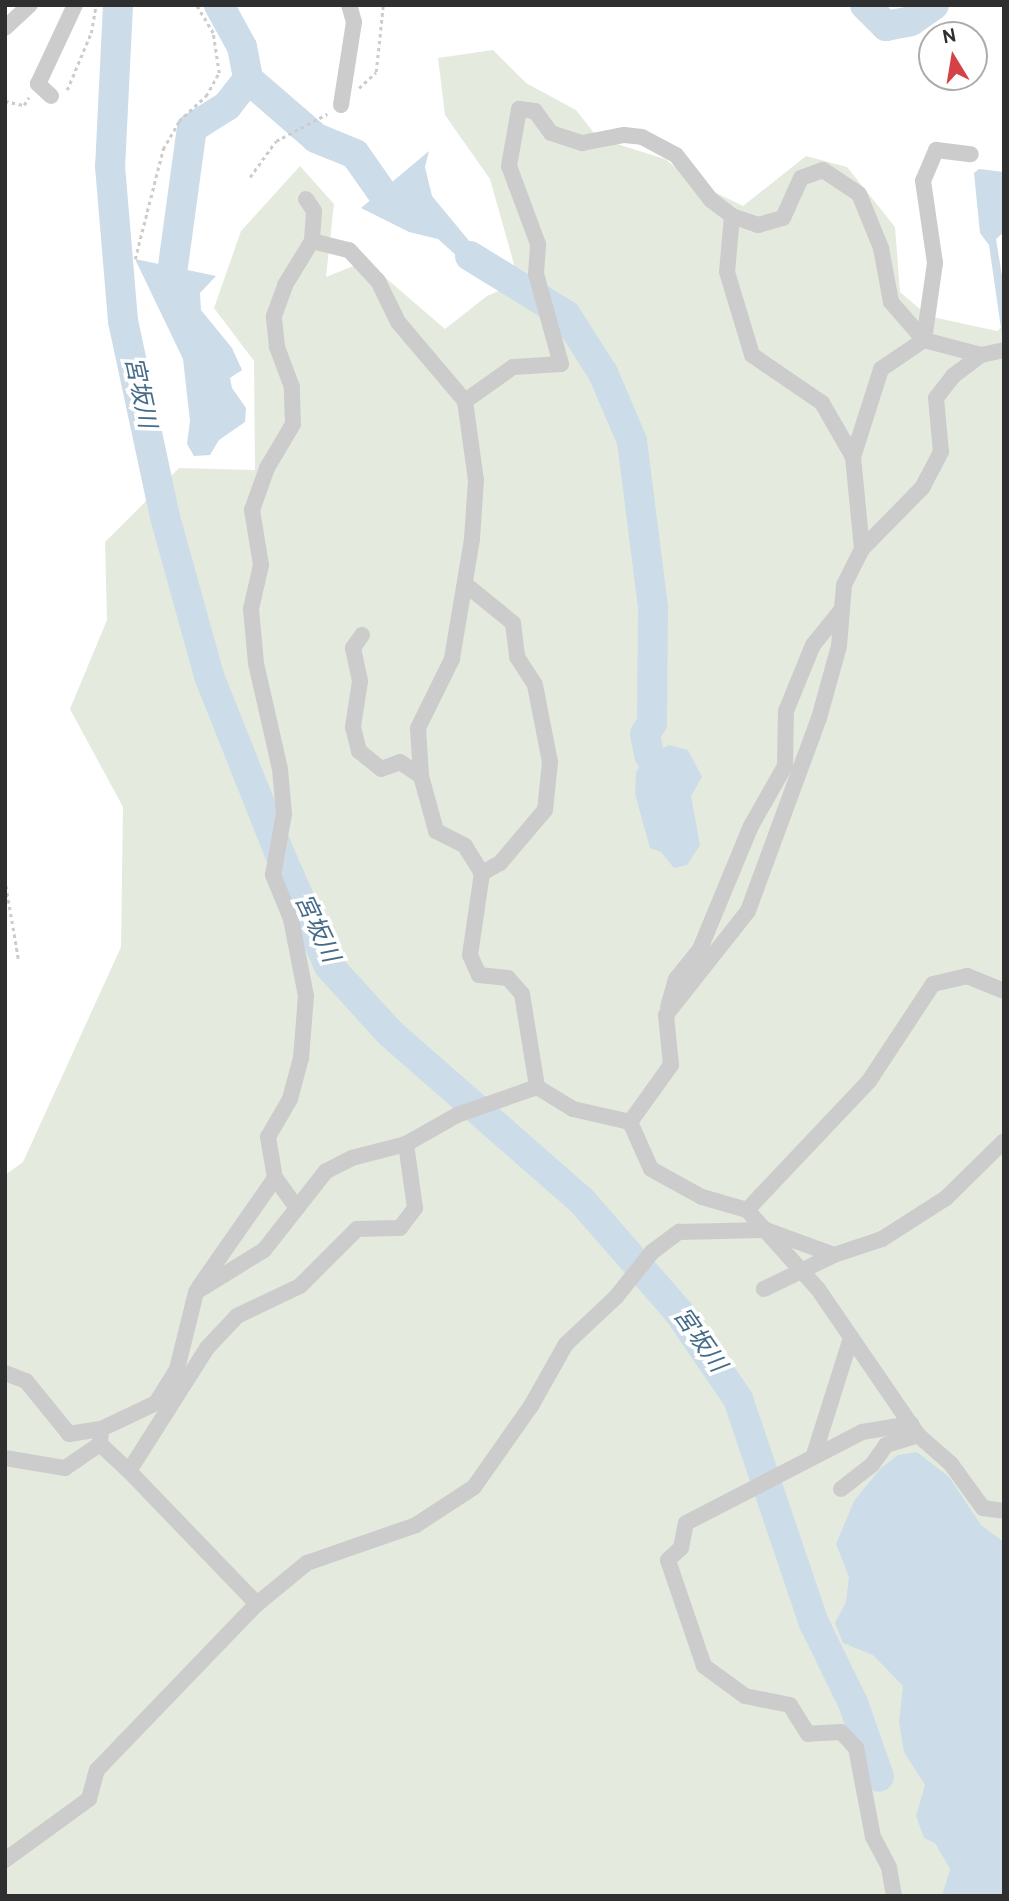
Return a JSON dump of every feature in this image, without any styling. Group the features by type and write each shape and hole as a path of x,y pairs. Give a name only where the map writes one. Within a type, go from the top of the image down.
{"street":[{"path":"5,28 30,5"},
{"path":"58,94 38,84 75,5"},
{"path":"341,105 354,22 349,5"},
{"path":"465,401 513,367 561,364 545,319 536,274 538,244 509,166 519,109 535,111 551,133 582,143 624,135 642,137 676,155 711,200 732,216 758,225 783,218 801,178 823,170 859,194 881,248 891,302 924,340 981,355"},
{"path":"862,549 853,457 881,369 924,340 935,263 923,181 936,150 971,154"},
{"path":"297,1208 275,1178 268,1136 293,1088 301,1058 306,996 291,919 273,875 284,814 280,769 256,663 251,609 261,565 252,510 267,468 292,424 292,387 277,347 274,316 285,285 312,240 314,211 306,199"},
{"path":"732,216 727,272 752,355 822,403 853,457"},
{"path":"312,240 349,250 378,281 398,322 465,401 476,480 465,584 452,659 418,728 421,776 436,831 465,846 482,873 470,955 479,975 508,978 522,995 537,1087 573,1109 630,1122"},
{"path":"666,1015 748,911 819,718 839,646 844,585 862,549 922,488 941,452 936,398 953,376 981,355 1004,350"},
{"path":"465,584 513,623 517,657 535,685 550,762 545,810 500,863 482,873"},
{"path":"630,1122 671,1065 666,1015 676,979 700,949 751,826 785,765 786,711 813,645 842,609"},
{"path":"362,635 354,648 360,681 353,727 359,751 380,769 400,762 421,776"},
{"path":"747,1210 869,1081 933,984 967,976 1004,991"},
{"path":"196,1293 264,1250 326,1171 352,1158 406,1144 457,1115 537,1087"},
{"path":"630,1122 651,1170 702,1197 747,1210 803,1272 915,1429 951,1464 983,1508 1004,1511"},
{"path":"764,1289 834,1255 882,1239 946,1198 1004,1140"},
{"path":"129,1471 207,1348 237,1316 300,1286 357,1229 400,1228 415,1208 406,1144"},
{"path":"5,1458 65,1468 101,1437 156,1403 177,1369 196,1293 275,1178"},
{"path":"5,1860 89,1799 97,1770 257,1604 307,1563 416,1525 474,1487 531,1406 566,1344 616,1297 652,1252 679,1232 766,1230 834,1255"},
{"path":"814,1455 850,1341"},
{"path":"5,1373 26,1381 69,1434 101,1437 129,1471 257,1604"},
{"path":"894,1896 888,1867 873,1838 856,1748 841,1732 808,1734 790,1705 745,1696 704,1666 668,1560 681,1548 686,1523 814,1455 862,1432 915,1429"},
{"path":"841,1489 872,1465 886,1445 915,1429"}],"path":[{"path":"58,94 91,33 96,5"},
{"path":"135,259 163,149 179,121 206,96 219,73 213,33 196,5"},
{"path":"5,100 24,105 38,84"},
{"path":"5,879 19,961"}],"shaded area":[{"path":"493,50 526,83 576,110 598,138 665,159 696,183 743,206 806,156 847,167 895,227 900,292 928,316 997,331 1004,325 1004,1896 5,1896 5,1175 23,1162 121,947 123,807 70,709 107,620 105,542 179,468 255,470 254,361 214,308 241,231 300,166 334,204 326,277 366,261 445,329 487,296 519,282 490,179 445,115 438,58"}],"water":[{"path":"429,151 425,167 432,196 475,248 470,256 457,256 438,239 409,232 361,208"},
{"path":"979,169 1004,172 1004,232 996,239 1003,282 1003,342 989,245 980,233 974,173"},
{"path":"135,259 216,276 200,293 201,310 232,348 242,370 230,378 232,388 246,408 245,422 219,440 210,455 194,456 187,444 190,421 183,359"},
{"path":"669,745 688,750 702,777 691,796 700,845 687,865 674,868 661,852 650,848 635,794 636,772 644,758"},
{"path":"917,1452 949,1477 981,1525 1004,1542 1004,1896 942,1896 950,1869 935,1843 924,1838 916,1816 925,1785 904,1752 899,1722 903,1686 873,1655 843,1643 835,1623 846,1602 849,1577 836,1544 854,1501 880,1469 898,1455"}],"waterway":[{"name":"宮坂川","path":"118,5 110,166 123,321 165,517 209,676 279,852 329,966 390,1033 581,1200 678,1311 738,1399 814,1623 853,1703 879,1777"},
{"path":"219,5 242,47 248,79 316,138 355,154 381,191"},
{"path":"865,5 886,26 911,21 934,5"},
{"path":"173,266 192,128 227,106 248,79"},
{"path":"470,256 566,315 603,373 632,441 653,607 652,723 645,734 649,755"}]}
